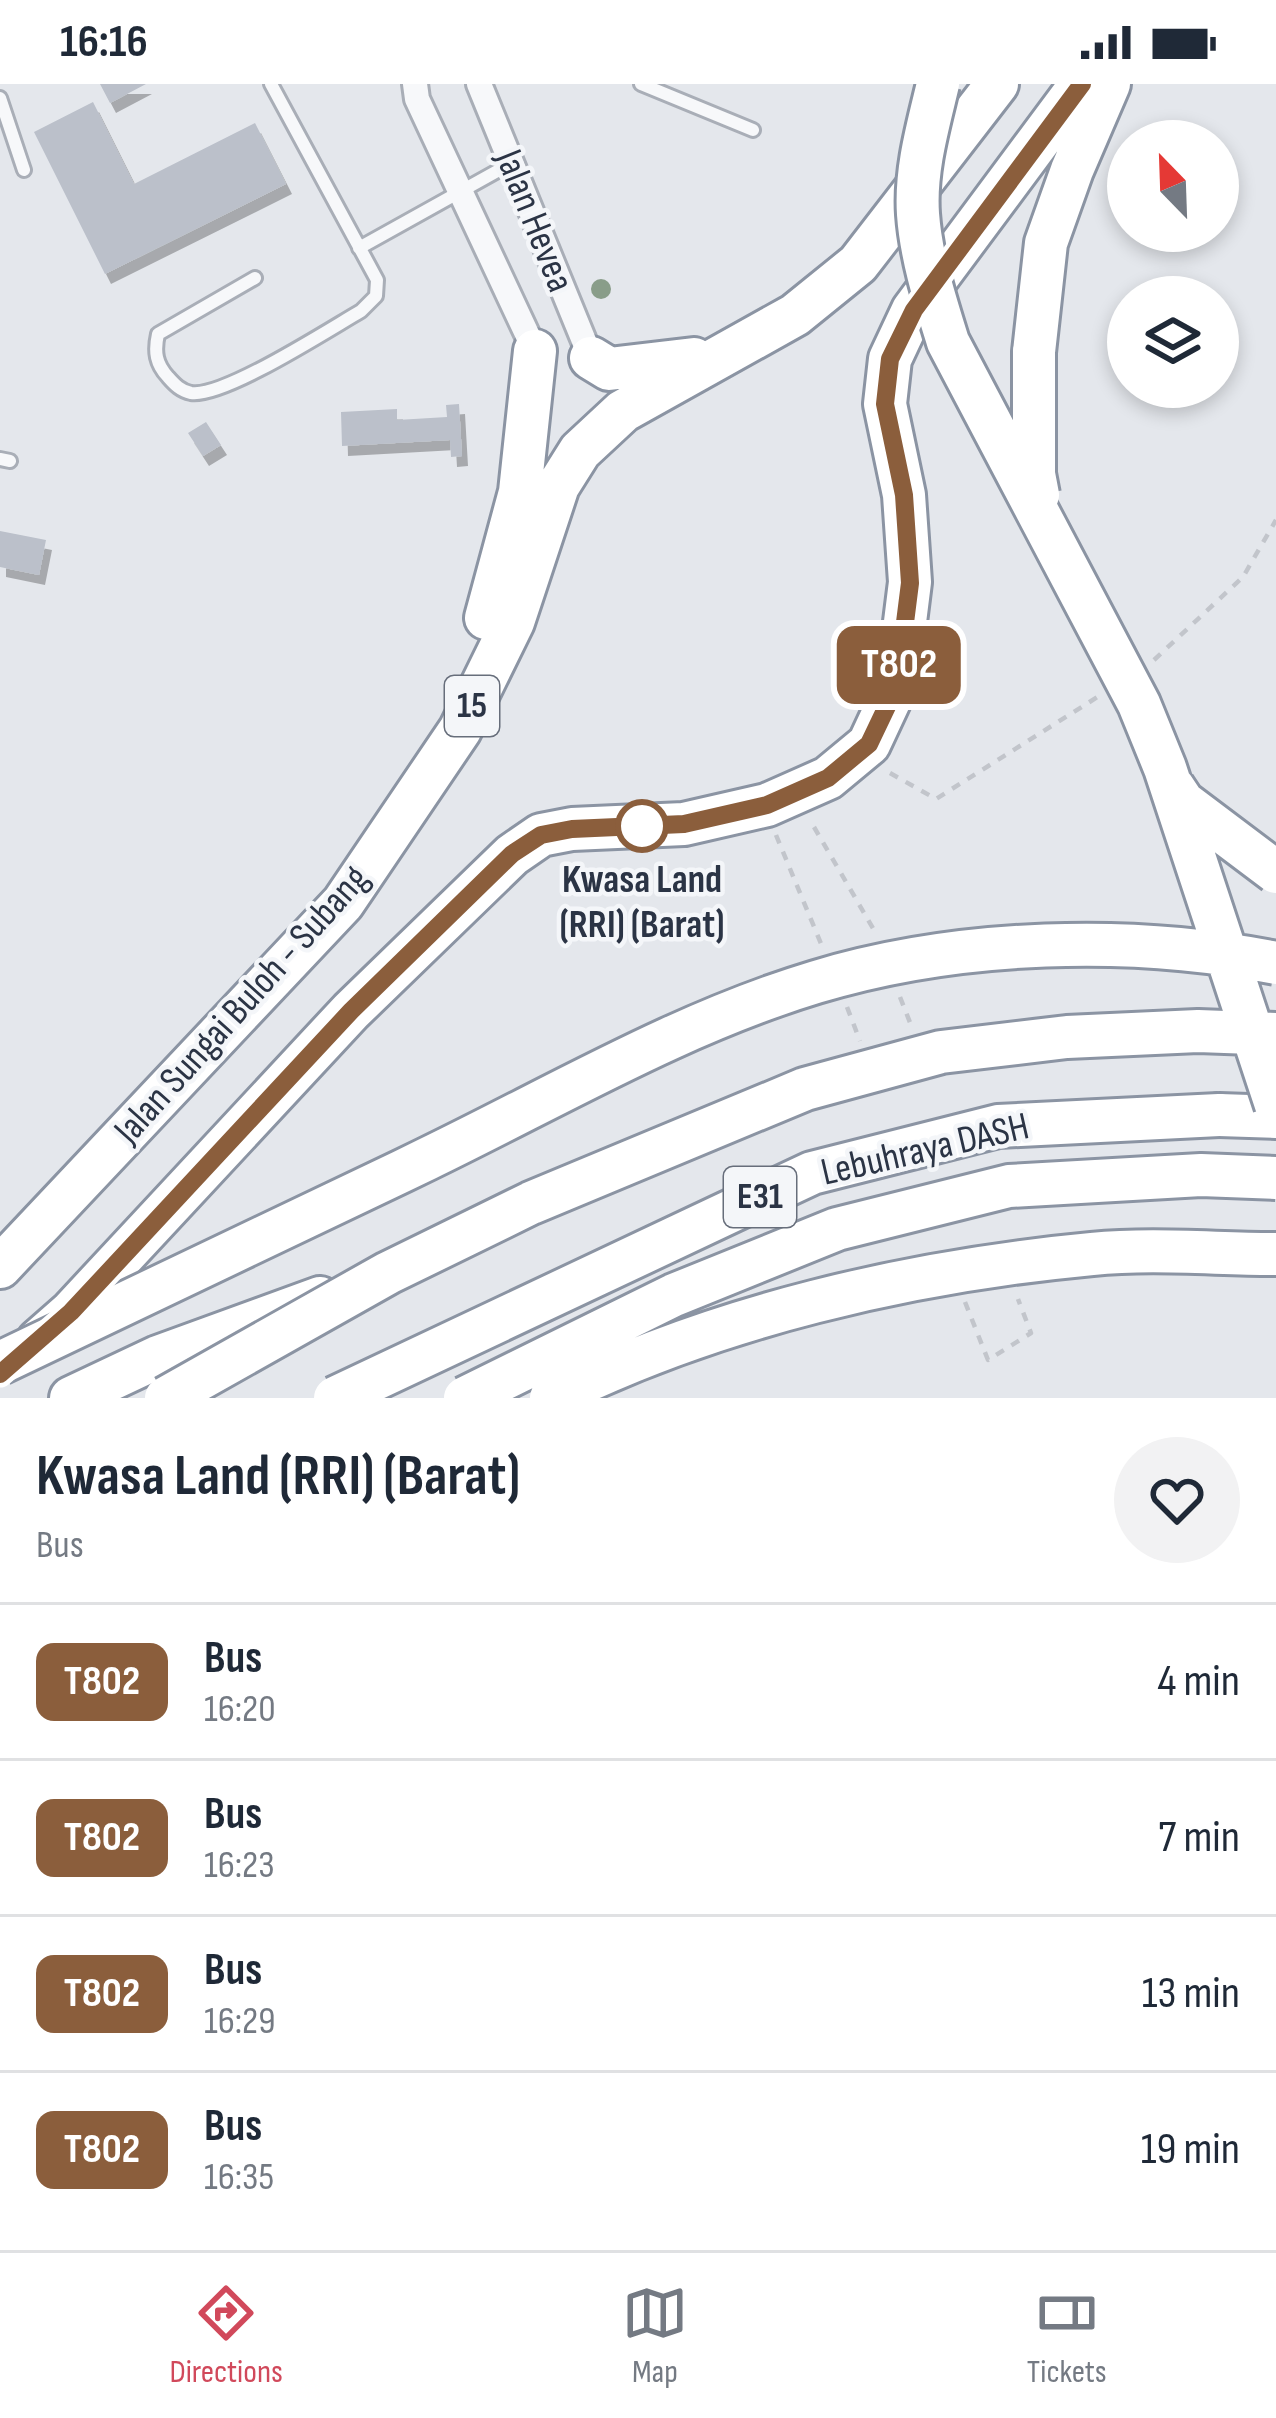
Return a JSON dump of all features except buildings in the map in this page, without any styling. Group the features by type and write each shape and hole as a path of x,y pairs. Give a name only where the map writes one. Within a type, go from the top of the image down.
{"highway":[{"path":"938,84 922,152 918,212 929,281 948,341 1139,704 1165,768 1276,1105"},
{"name":"Jalan Sungai Buloh - Subang","path":"0,1267 343,903 460,730 512,622 558,486 580,451 622,411 795,316 858,264 997,84"},
{"path":"1098,87 1046,243 1034,352 1034,475 1058,588 1089,664 1183,802 1276,872"},
{"name":"Jalan Sungai Buloh - Subang","path":"0,1375 71,1312 351,1011 512,854 541,835 572,829 684,824 767,805 828,778 869,744 890,700 900,662 910,583 904,495 885,404 890,359 914,310 1098,87"},
{"path":"343,903 476,657 520,492 535,351"},
{"path":"591,358 609,369 638,369 727,354"},
{"path":"0,1363 689,1030 818,982 949,954 1088,944 1244,956 1276,963"},
{"path":"166,1398 388,1273 531,1203 805,1089 941,1052 1067,1037 1198,1031 1276,1034"},
{"name":"Lebuhraya DASH","path":"335,1398 812,1173 998,1126 1195,1114 1276,1117"},
{"name":"Lebuhraya DASH","path":"465,1398 674,1295 837,1229 1009,1186 1201,1175 1276,1178"},
{"path":"551,1398 596,1376 735,1326 868,1288 1094,1253 1276,1254"},
{"path":"71,1398 158,1357 388,1273"}],"street":[{"name":"Jalan Hevea","path":"415,84 417,99 535,351"},
{"name":"Jalan Hevea","path":"479,84 591,358"}],"lane":[{"path":"255,278 158,334 154,350 159,368 178,388 195,394 224,388 361,311 376,296 376,280 272,84"},
{"path":"641,84 753,130"},
{"path":"0,98 24,170"},
{"path":"359,248 510,164"}],"path":[{"path":"1149,665 1243,577 1276,520"},
{"path":"869,744 891,774 936,800 1112,688"},
{"path":"814,827 877,938"},
{"path":"894,981 911,1025"},
{"path":"988,1360 1031,1333 1014,1288"}],"bus line":[{"name":"T802","path":"0,1374 71,1312 351,1011 512,854 541,835 572,829 684,824 767,805 828,778 869,744 890,700 900,662 910,583 904,495 885,404 890,359 914,310 1082,84"}],"place":[{"name":"Kwasa Land (RRI) (Barat)","path":"642,826"}]}
